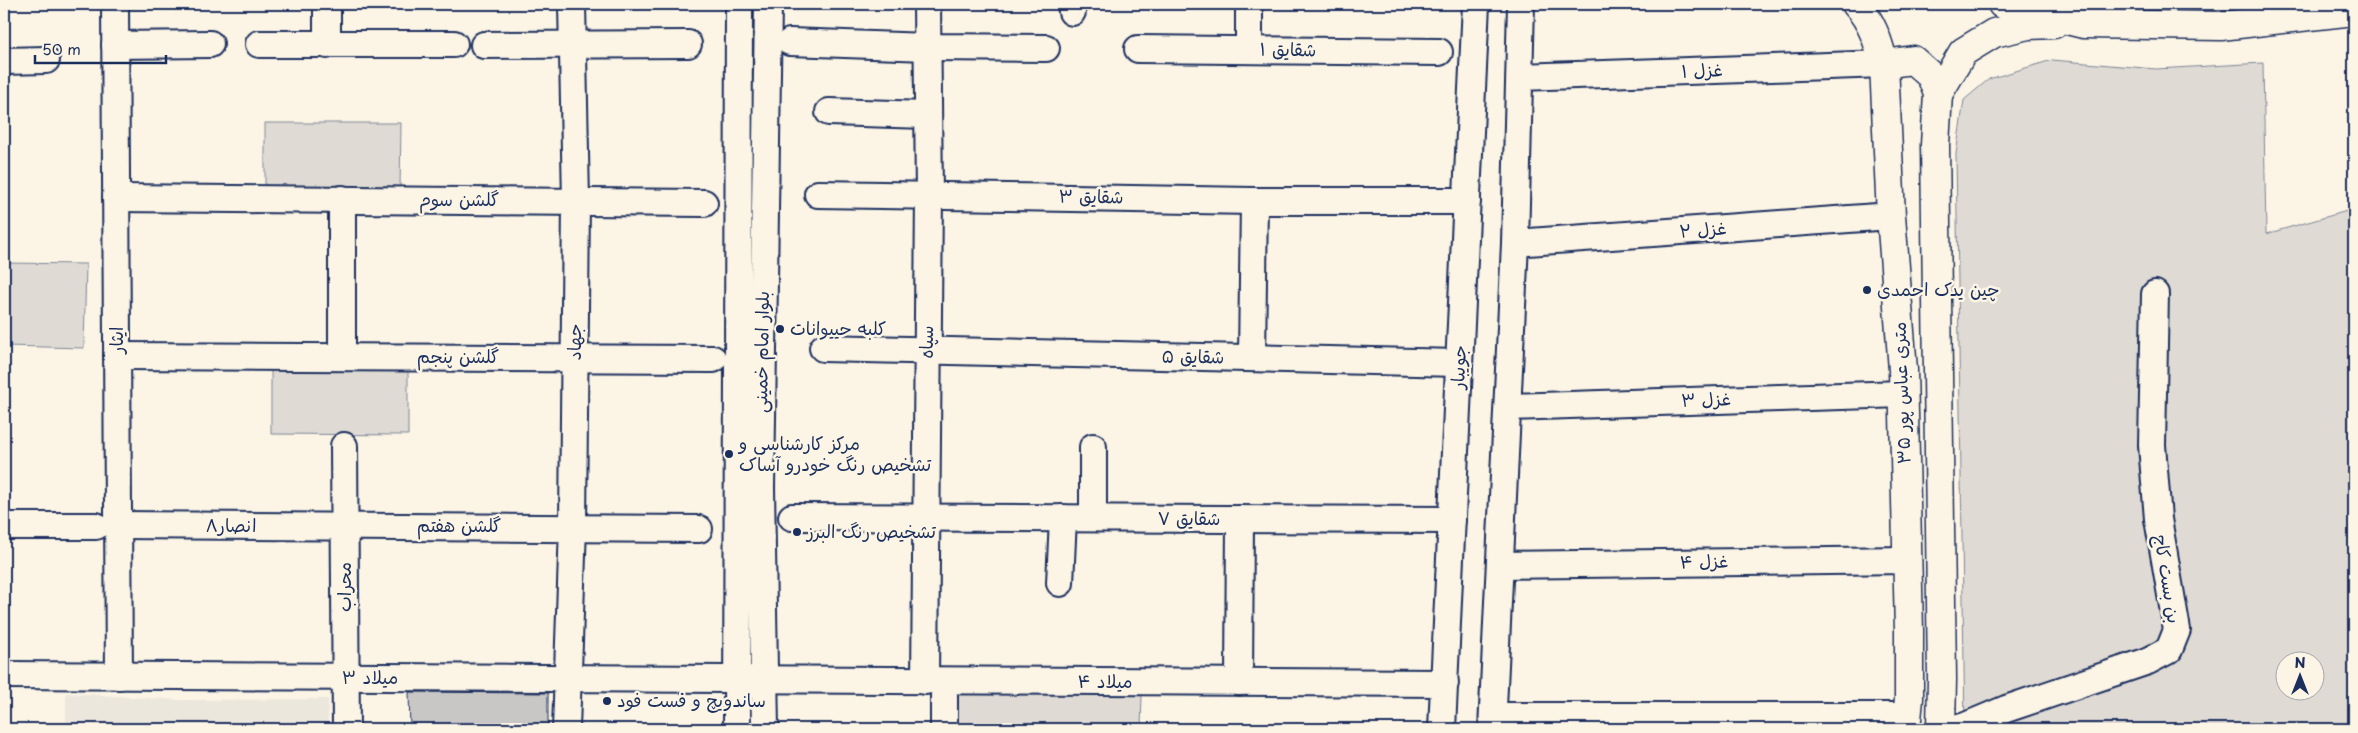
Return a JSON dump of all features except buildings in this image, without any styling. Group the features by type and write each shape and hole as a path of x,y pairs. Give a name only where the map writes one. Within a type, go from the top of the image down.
{"main road":[{"name":"۳۵ متری عباس پور","path":"1856,4 1868,17 1878,40 1884,64 1891,216 1903,394 1907,560 1907,723"},
{"path":"2002,4 2083,24"},
{"path":"1938,94 1963,52 1994,33 2028,25 2221,26 2354,11"},
{"path":"1884,64 1913,60 1931,76 1938,94"},
{"name":"۳۵ متری عباس پور","path":"1938,94 1935,145 1941,727"}],"street":[{"name":"ایثار","path":"115,4 117,356 107,526 119,676"},
{"path":"327,4 327,44"},
{"name":"جهاد","path":"566,729 573,526 576,201 572,4"},
{"name":"بلوار امام خمینی","path":"737,729 740,4"},
{"name":"بلوار امام خمینی","path":"765,729 761,488 768,4"},
{"name":"سپاه","path":"927,4 927,115 930,194 926,351 926,517 935,688 944,729"},
{"path":"1249,4 1249,49"},
{"name":"جویبار","path":"1442,729 1476,4"},
{"path":"1521,4 1515,243 1493,723 1907,723"},
{"path":"790,42 927,47 1046,48"},
{"path":"484,45 572,43 688,44"},
{"path":"115,45 210,44"},
{"path":"259,44 454,44"},
{"name":"شقایق ۱","path":"1138,49 1438,52"},
{"path":"4,61 46,60"},
{"name":"غزل ۱","path":"1520,77 1884,64"},
{"path":"829,112 927,115"},
{"name":"شقایق ۳","path":"818,194 930,194 1254,201 1467,201"},
{"name":"گلشن سوم","path":"116,198 704,203"},
{"path":"342,200 342,357"},
{"path":"1252,358 1254,201"},
{"name":"غزل ۲","path":"1515,243 1891,216"},
{"name":"بن بست کاج","path":"1941,727 1963,727 2006,708 2148,660 2169,650 2177,630 2158,519 2152,445 2155,294"},
{"name":"شقایق ۵","path":"822,348 1459,363"},
{"name":"گلشن پنجم","path":"117,356 713,359"},
{"name":"غزل ۳","path":"1508,407 1903,394"},
{"name":"محراب","path":"344,446 346,729"},
{"path":"1093,447 1093,518"},
{"name":"شقایق ۷","path":"792,517 1452,520"},
{"path":"1060,583 1062,518"},
{"path":"1238,682 1240,519"},
{"name":"انصار۸","path":"4,526 345,526"},
{"name":"گلشن هفتم","path":"345,526 573,526 699,529"},
{"name":"غزل ۴","path":"1501,565 1907,560"},
{"name":"میلاد ۳","path":"4,675 765,680"},
{"name":"میلاد ۴","path":"765,680 935,688 1238,682 1445,683"}],"shaded area":[{"path":"2052,60 2156,69 2263,63 2266,234 2354,209 2354,729 1965,729 1956,154 1964,100 1989,79"},
{"path":"265,123 401,123 400,189 265,188"},
{"path":"4,263 86,264 84,348 4,346"},
{"path":"271,368 408,369 408,435 271,434"},
{"path":"66,693 181,700 328,699 328,729 66,729"},
{"path":"957,693 1142,694 1141,729 957,729"}],"place":[{"name":"چین یدک احمدی","path":"1867,290"},
{"name":"کلبه حییوانات","path":"780,329"},
{"name":"مرکز کارشناسی و تشخیص رنگ خودرو آساک","path":"729,454"},
{"name":"تشخیص رنگ البرز","path":"797,532"},
{"name":"ساندویچ و فست فود","path":"607,701"}]}
